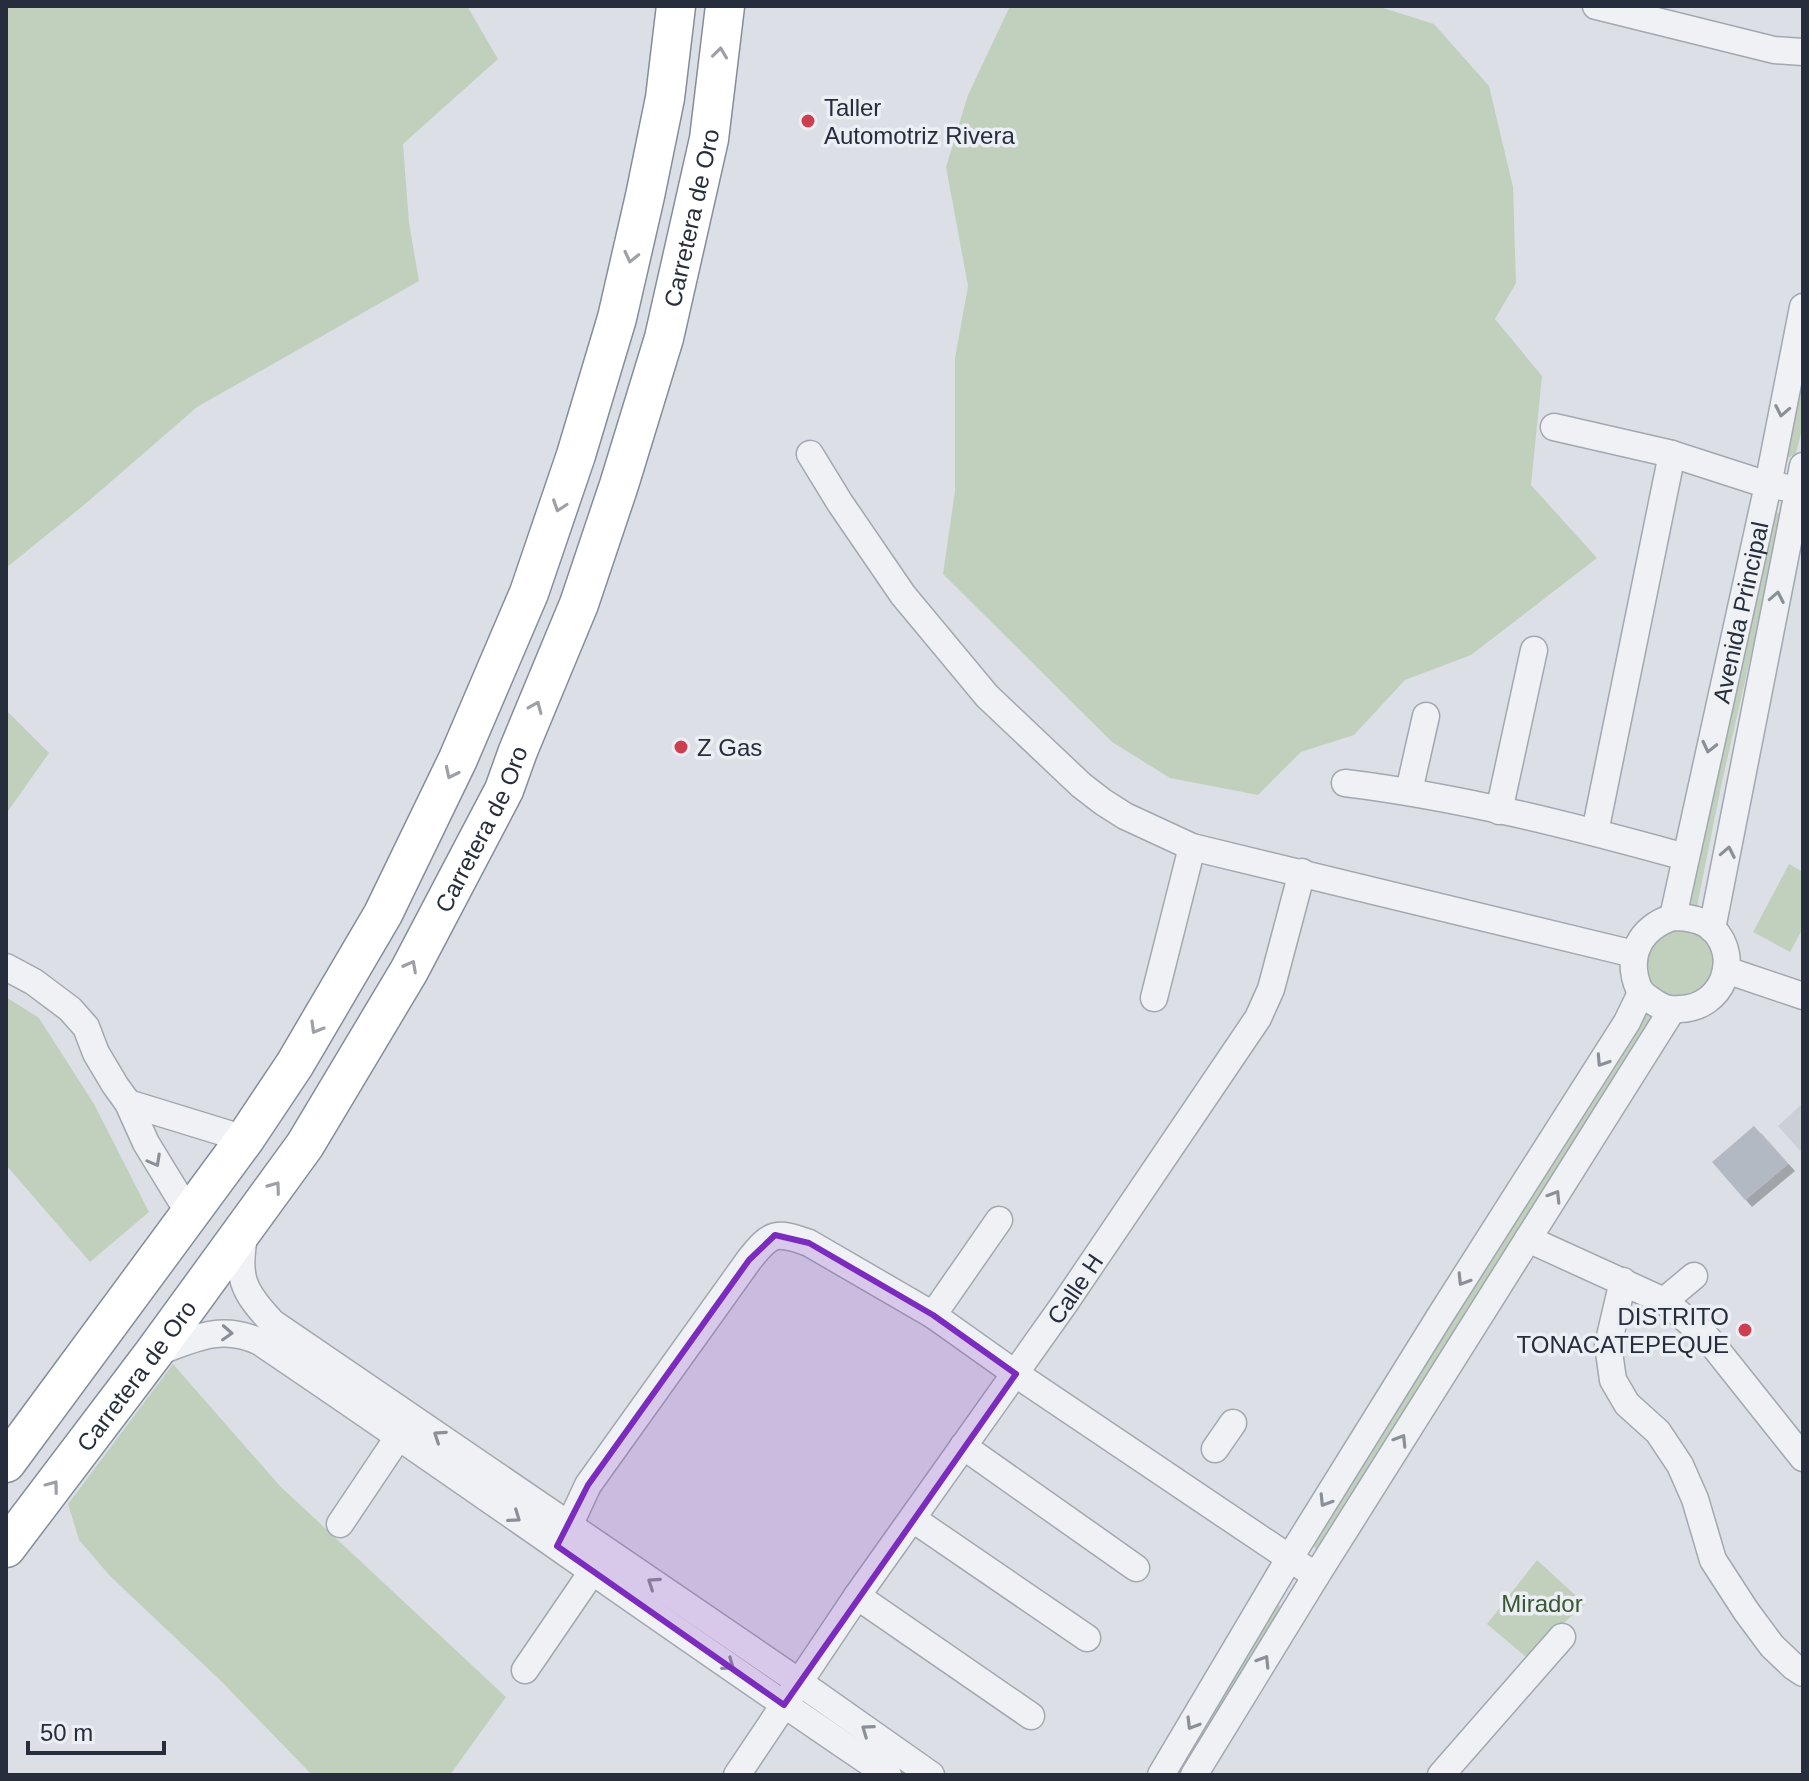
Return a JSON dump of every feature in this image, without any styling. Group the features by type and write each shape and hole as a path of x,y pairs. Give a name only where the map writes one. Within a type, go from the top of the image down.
{"highway":[{"name":"Carretera de Oro","path":"6,1463 190,1215 295,1064 383,914 458,759 523,607 576,455 617,318 665,98 676,6"},
{"name":"Carretera de Oro","path":"6,1548 153,1354 305,1145 401,985 504,790 579,604 664,338 709,139 725,6"},
{"path":"665,98 669,105 688,116 714,101"},
{"path":"645,196 654,184 673,178 685,185 695,203"}],"street":[{"path":"1596,6 1774,50 1803,52"},
{"name":"Avenida Principal","path":"1673,917 1768,485 1803,307"},
{"path":"1554,427 1672,454 1768,485 1801,482"},
{"path":"810,454 903,595 987,696 1081,785 1125,816 1192,847 1634,954"},
{"path":"1595,832 1672,454"},
{"name":"Avenida Principal","path":"1712,929 1801,482"},
{"path":"1499,811 1534,650"},
{"path":"1409,791 1426,716"},
{"path":"1345,783 1409,791 1595,832 1685,857"},
{"path":"1154,998 1192,847"},
{"name":"Calle H","path":"737,1775 857,1596 1016,1374 1258,1018 1271,989 1302,872"},
{"path":"1673,917 1688,917 1712,929 1724,947 1726,970 1718,991 1710,999 1690,1009 1667,1010 1641,993 1633,964 1634,954 1653,925 1673,917"},
{"path":"6,967 34,982 70,1009 86,1027 96,1053 128,1103 151,1153 190,1215"},
{"path":"1726,970 1803,996"},
{"path":"1161,1775 1289,1559 1627,1022 1641,993"},
{"path":"1194,1775 1672,1010"},
{"path":"128,1103 245,1139"},
{"path":"933,1315 999,1220"},
{"path":"245,1229 240,1256 242,1282 255,1304 273,1323 563,1536 592,1572 888,1775"},
{"path":"563,1536 588,1485 639,1412 762,1243 775,1235 790,1236 809,1243 933,1315 1316,1576"},
{"path":"1528,1239 1664,1301 1705,1335 1803,1458"},
{"path":"1664,1301 1694,1276"},
{"path":"1623,1281 1608,1345 1613,1380 1627,1404 1658,1432 1680,1465 1695,1499 1713,1560 1746,1611 1772,1646 1803,1673"},
{"path":"153,1354 211,1333 246,1335 260,1342 399,1436 799,1682 931,1775"},
{"path":"1215,1449 1233,1423"},
{"path":"340,1524 399,1436"},
{"path":"963,1446 1136,1568"},
{"path":"913,1519 1087,1638"},
{"path":"525,1670 592,1572"},
{"path":"857,1596 1031,1716"},
{"path":"1441,1775 1562,1637"}],"highlighted area":[{"path":"775,1235 809,1243 933,1315 1016,1374 784,1705 557,1546 588,1485 749,1260"}],"shaded area":[{"path":"1803,1103 1803,1154 1778,1126"}],"green space":[{"path":"6,6 467,6 498,59 403,144 409,223 419,281 197,407 6,568"},
{"path":"1010,6 1377,6 1434,24 1489,86 1513,187 1516,283 1495,319 1542,376 1531,485 1597,558 1471,655 1405,680 1354,735 1301,752 1258,795 1170,778 1112,742 943,574 955,491 955,358 968,286 946,167 968,95"},
{"path":"1803,352 1803,425 1796,454 1785,459"},
{"path":"1776,512 1782,519 1722,782 1698,901 1699,912 1683,910 1773,514"},
{"path":"6,710 49,753 6,814"},
{"path":"1789,864 1803,872 1803,928 1790,952 1753,932"},
{"path":"1682,926 1705,938 1714,958 1708,980 1701,988 1682,998 1670,997 1649,983 1646,950 1652,940"},
{"path":"6,997 39,1018 94,1104 149,1212 90,1262 6,1165"},
{"path":"1645,1012 1654,1019 1319,1549 1316,1549 1312,1544"},
{"path":"173,1364 280,1486 506,1697 450,1775 312,1775 222,1682 110,1576 79,1540 68,1504"},
{"name":"Mirador","path":"1537,1560 1585,1604 1526,1657 1487,1624"},
{"path":"1276,1603 1282,1608 1184,1775 1168,1775"}],"building":[{"path":"1754,1126 1788,1164 1745,1200 1712,1162"}],"place":[{"name":"Taller Automotriz Rivera","path":"808,121"},
{"name":"Z Gas","path":"681,747"},
{"name":"DISTRITO TONACATEPEQUE","path":"1745,1330"}]}
